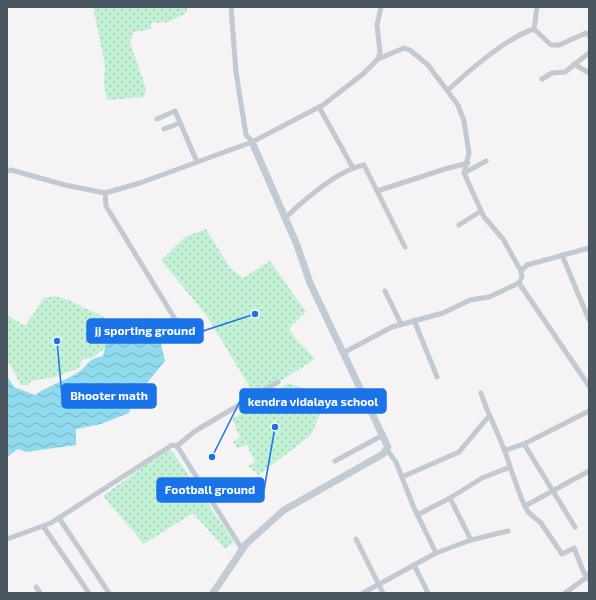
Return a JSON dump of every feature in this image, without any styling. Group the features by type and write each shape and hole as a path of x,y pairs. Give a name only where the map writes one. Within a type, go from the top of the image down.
{"main road":[{"path":"213,593 242,549 262,528 284,510 383,454 387,450 383,435 310,283 297,245 253,142"}],"street":[{"path":"231,7 236,72 246,135 253,142"},
{"path":"378,59 380,52 377,25 382,7"},
{"path":"534,29 536,7"},
{"path":"448,90 465,74 502,47 534,29"},
{"path":"534,29 552,45 559,45 586,33 589,36"},
{"path":"7,171 11,170 65,185 105,192 140,184 253,142 319,107 363,74 378,59 404,48 410,50 428,64 458,105 464,120 469,153 468,163 464,173 481,211 503,239 521,271 522,278 519,283 489,297 470,300 443,313 392,327 344,353"},
{"path":"542,79 552,73 565,72 589,53"},
{"path":"574,64 589,73"},
{"path":"319,107 353,168"},
{"path":"157,119 174,111 197,162"},
{"path":"164,129 180,123"},
{"path":"464,173 486,161"},
{"path":"377,191 444,169 468,163"},
{"path":"285,218 302,203 343,173 353,168 364,166 405,247"},
{"path":"105,192 106,206 186,337"},
{"path":"459,225 481,211"},
{"path":"521,271 527,265 589,248"},
{"path":"562,255 589,320"},
{"path":"519,283 589,386"},
{"path":"385,291 401,324"},
{"path":"414,320 437,377"},
{"path":"7,539 43,526 59,518 172,445 177,446 195,431 278,382"},
{"path":"481,393 489,416 496,426 506,450 510,467 528,512 541,523 562,554 574,548 584,573 588,578 565,593"},
{"path":"506,450 524,444 589,411"},
{"path":"402,477 459,452 489,416"},
{"path":"335,460 383,435"},
{"path":"524,444 529,455 554,490 576,527"},
{"path":"177,446 242,549"},
{"path":"387,450 396,462 417,515 436,553"},
{"path":"417,515 450,498 482,478 510,467"},
{"path":"525,506 588,473"},
{"path":"450,498 471,540"},
{"path":"59,518 109,593"},
{"path":"43,526 89,593"},
{"path":"363,593 436,553 471,540 508,531"},
{"path":"356,539 383,593"},
{"path":"414,565 428,593"},
{"path":"36,587 40,593"}],"green space":[{"path":"93,7 188,7 186,13 169,22 151,23 151,29 134,32 130,42 146,89 144,97 107,100 104,84 105,65"},
{"path":"206,229 230,268 243,278 270,261 306,312 289,329 296,339 315,359 256,397 206,315 161,260 185,237"},
{"path":"55,296 66,299 104,317 110,334 105,348 91,359 85,358 81,362 79,368 55,377 31,381 28,385 21,385 7,359 7,315 25,326 44,298"},
{"path":"288,383 306,390 312,397 320,414 311,435 259,475 248,466 255,462 247,445 237,448 233,442 240,437 232,419"},
{"path":"166,450 172,451 234,542 225,549 193,513 144,544 103,496"}],"water":[{"path":"144,318 157,326 165,361 133,400 129,413 101,424 76,429 76,445 26,452 18,449 7,457 7,376 14,387 35,395 46,388 69,378 80,371 92,360 103,356 106,343"}],"place":[{"name":"jj sporting ground","path":"255,314"},
{"name":"Bhooter math","path":"57,341"},
{"name":"Football ground","path":"275,427"},
{"name":"kendra vidalaya school","path":"212,457"}]}
